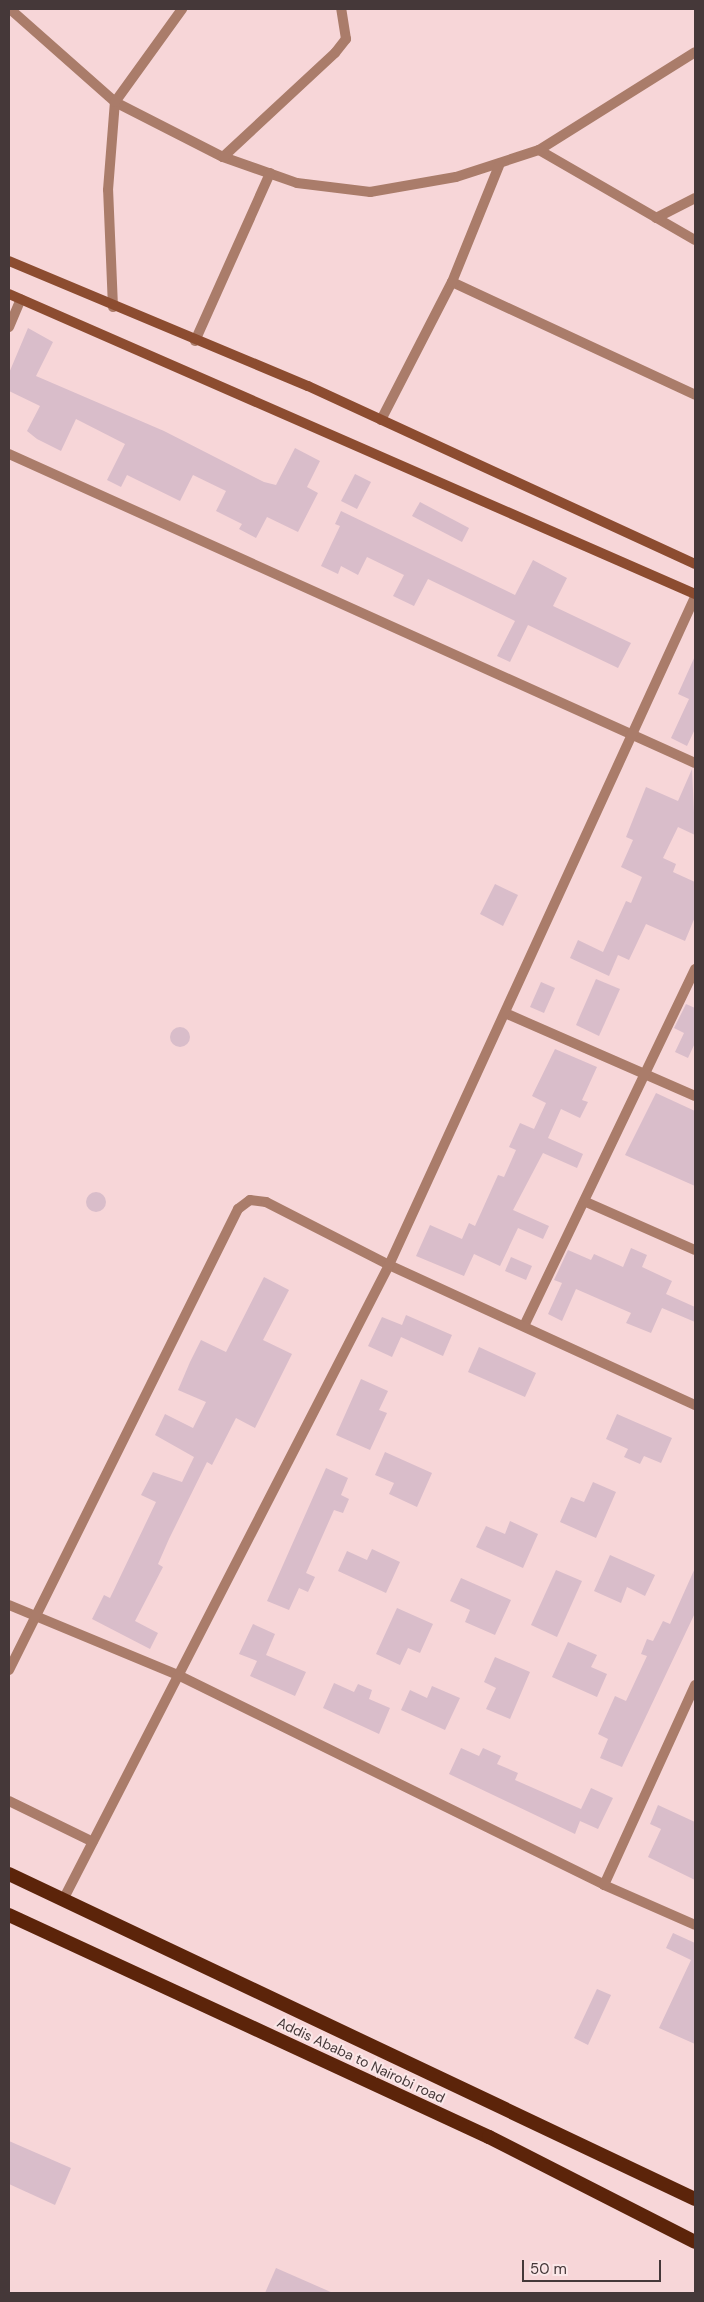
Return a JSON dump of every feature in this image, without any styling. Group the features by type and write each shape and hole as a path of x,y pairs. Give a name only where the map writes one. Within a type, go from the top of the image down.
{"highway":[{"name":"Addis Ababa to Nairobi road","path":"9,1874 695,2199"},
{"name":"Addis Ababa to Nairobi road","path":"9,1914 489,2137 695,2242"}],"main road":[{"path":"9,261 113,308 381,420 695,564"},
{"path":"9,294 695,595"}],"street":[{"path":"10,9 14,19 115,102 223,157 297,182 370,192 456,176 539,150 695,52"},
{"path":"113,308 108,190 115,102 182,9"},
{"path":"223,157 335,53 346,39 341,9"},
{"path":"539,150 695,240"},
{"path":"381,420 452,282 500,162"},
{"path":"195,341 270,174"},
{"path":"656,218 695,198"},
{"path":"452,282 695,395"},
{"path":"9,327 21,299"},
{"path":"9,454 630,732 695,763"},
{"path":"63,1900 180,1676 388,1265 505,1013 630,732 695,595"},
{"path":"524,1326 586,1202 644,1073 695,969"},
{"path":"505,1013 695,1096"},
{"path":"9,1670 238,1209 250,1200 266,1202 388,1265 695,1405"},
{"path":"586,1202 695,1250"},
{"path":"9,1605 180,1676 604,1885 695,1925"},
{"path":"604,1885 695,1685"},
{"path":"9,1801 93,1842"}],"building":[{"path":"28,328 53,342 36,376 164,431 264,482 276,485 295,448 320,461 307,487 318,493 298,532 267,517 256,538 239,529 242,524 216,511 226,491 193,475 180,501 127,475 121,487 107,480 125,444 76,419 61,451 37,439 27,431 40,406 9,391 9,373"},
{"path":"355,474 371,482 357,509 341,501"},
{"path":"420,502 469,528 462,542 412,516"},
{"path":"341,511 515,595 533,560 567,578 553,606 631,643 618,668 528,625 510,662 497,656 515,621 428,579 414,606 393,596 404,575 367,557 358,575 341,566 338,574 321,566 340,526 335,524"},
{"path":"695,656 695,729 687,746 671,738 689,699 678,694"},
{"path":"692,769 695,835 678,827 663,858 676,864 673,872 695,882 695,917 685,941 646,924 629,960 618,955 609,976 570,958 578,940 603,952 626,901 631,903 642,877 621,867 633,840 626,837 646,787 678,801"},
{"path":"495,884 518,895 503,926 480,914"},
{"path":"596,979 620,989 599,1036 576,1025"},
{"path":"541,982 555,988 544,1013 530,1007"},
{"path":"686,1004 695,1008 695,1043 688,1058 675,1052 684,1033 674,1028"},
{"path":"180,1027 187,1030 190,1037 187,1044 180,1047 173,1044 170,1037 173,1030"},
{"path":"555,1049 597,1067 582,1100 588,1102 580,1118 561,1109 548,1138 583,1154 577,1168 543,1153 513,1210 549,1226 543,1239 518,1228 500,1266 474,1254 464,1276 416,1256 430,1225 462,1239 469,1223 475,1226 498,1175 504,1177 516,1150 509,1147 520,1123 534,1129 546,1103 532,1096"},
{"path":"656,1093 695,1111 695,1186 625,1155"},
{"path":"96,1192 103,1195 106,1202 103,1209 96,1212 89,1209 86,1202 89,1195"},
{"path":"631,1248 647,1255 642,1267 672,1281 666,1294 695,1307 695,1322 662,1308 651,1333 626,1323 631,1313 576,1289 562,1321 548,1314 562,1283 554,1280 568,1250 591,1260 594,1254 623,1267"},
{"path":"511,1257 532,1266 526,1280 505,1271"},
{"path":"264,1277 289,1290 263,1340 292,1354 255,1428 236,1418 212,1465 207,1462 169,1539 158,1564 163,1567 135,1621 158,1633 150,1649 92,1619 104,1595 110,1598 156,1502 141,1495 153,1472 182,1482 194,1457 155,1435 165,1414 193,1428 206,1402 178,1390 201,1340 226,1352"},
{"path":"406,1315 452,1335 443,1356 401,1337 392,1357 368,1346 382,1317 402,1325"},
{"path":"479,1347 536,1373 525,1397 468,1372"},
{"path":"361,1379 388,1391 379,1410 387,1413 370,1450 336,1435"},
{"path":"617,1414 672,1438 661,1463 644,1456 640,1464 624,1457 628,1449 606,1439"},
{"path":"385,1452 432,1473 417,1507 389,1494 394,1483 375,1475"},
{"path":"326,1468 348,1478 341,1495 349,1499 343,1513 334,1510 306,1573 315,1577 308,1592 299,1588 289,1610 267,1601"},
{"path":"593,1482 616,1492 596,1538 560,1522 571,1497 584,1502"},
{"path":"510,1521 538,1534 523,1568 476,1547 486,1526 505,1534"},
{"path":"372,1549 400,1562 386,1593 338,1571 347,1551 367,1560"},
{"path":"610,1555 655,1575 645,1596 627,1587 621,1603 594,1591"},
{"path":"695,1568 695,1613 622,1767 600,1758 608,1739 598,1734 615,1696 626,1701 647,1656 641,1654 647,1639 653,1641 663,1621 670,1624"},
{"path":"556,1570 582,1581 557,1637 531,1625"},
{"path":"461,1578 511,1600 495,1635 465,1622 470,1610 450,1601"},
{"path":"397,1608 433,1624 420,1653 408,1648 400,1665 376,1654"},
{"path":"253,1624 275,1634 266,1655 306,1672 295,1696 250,1676 257,1661 239,1654"},
{"path":"568,1642 597,1655 591,1667 607,1674 597,1697 552,1677"},
{"path":"495,1657 530,1672 510,1719 486,1709 496,1688 484,1682"},
{"path":"334,1683 354,1692 358,1684 372,1690 369,1699 390,1708 379,1734 323,1708"},
{"path":"432,1686 460,1698 445,1730 401,1710 410,1690 427,1698"},
{"path":"461,1748 479,1756 483,1748 501,1756 497,1764 518,1773 515,1780 581,1809 591,1788 613,1798 598,1829 580,1821 575,1834 449,1774"},
{"path":"658,1805 695,1822 695,1880 648,1857 661,1829 650,1824"},
{"path":"673,1933 695,1943 695,2044 659,2028 691,1960 666,1948"},
{"path":"597,1989 611,1995 588,2045 574,2038"},
{"path":"9,2141 71,2168 55,2205 9,2184"},
{"path":"276,2268 333,2293 265,2293"}]}
